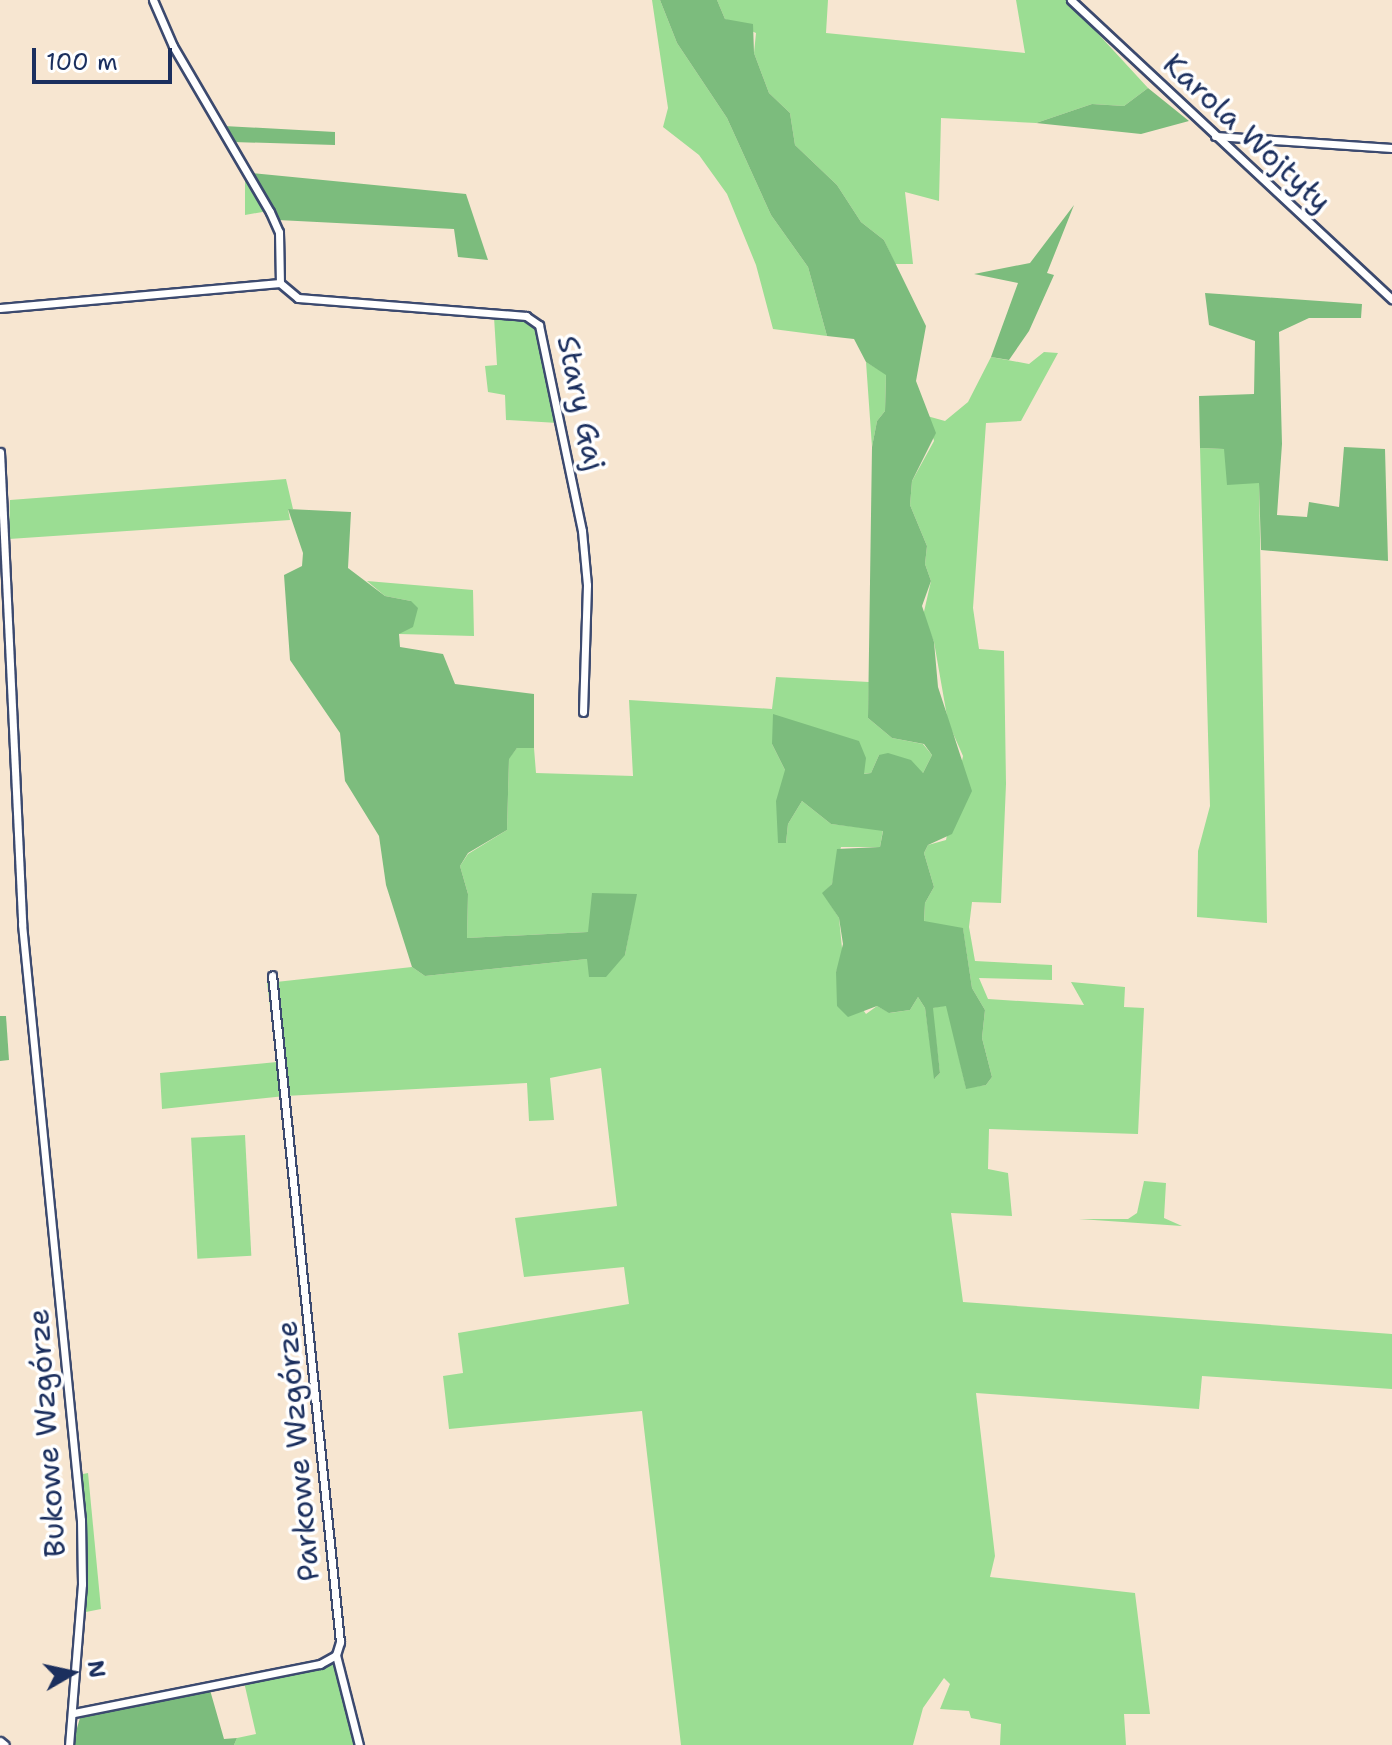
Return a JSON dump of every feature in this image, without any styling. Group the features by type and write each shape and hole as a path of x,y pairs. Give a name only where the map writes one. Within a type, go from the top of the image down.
{"street":[{"path":"0,308 280,283 279,232 173,46 153,0"},
{"name":"Karola Wojtyły","path":"1071,0 1392,299"},
{"path":"1215,136 1392,148"},
{"name":"Stary Gaj","path":"280,283 298,298 526,316 539,325 582,531 587,585 583,712"},
{"name":"Bukowe Wzgórze","path":"0,452 22,924 45,1117 81,1520 74,1713 69,1745"},
{"name":"Parkowe Wzgórze","path":"272,975 340,1642 336,1655 359,1745"},
{"path":"74,1713 320,1664 336,1655"},
{"path":"0,1741 5,1745"}],"green space":[{"path":"652,0 660,0 677,43 727,118 771,215 808,267 827,336 773,329 756,265 727,194 699,155 663,127 668,108"},
{"path":"660,0 717,0 725,19 753,24 754,53 769,93 790,113 795,145 837,185 861,222 884,240 926,326 916,381 936,433 912,481 910,505 927,546 925,564 931,581 922,606 934,642 938,687 972,791 952,834 928,845 924,853 934,887 925,903 924,921 963,928 972,988 985,1010 982,1038 992,1077 986,1085 966,1089 946,1006 933,1008 940,1073 934,1079 925,1008 918,997 910,1010 889,1013 877,1006 848,1017 837,1006 836,972 843,944 839,918 822,893 832,884 837,849 880,847 883,831 831,824 802,801 788,824 786,843 778,843 776,801 785,770 772,744 773,714 859,741 866,758 864,774 871,773 879,755 888,753 911,760 923,773 932,755 924,744 892,738 868,718 872,447 877,421 885,411 886,375 866,362 854,339 827,336 808,267 771,215 727,118 677,43"},
{"path":"717,0 828,0 826,33 1025,53 1016,0 1067,0 1148,88 1124,106 1092,104 1036,123 941,118 939,201 905,192 913,264 895,264 884,240 861,222 837,185 795,145 790,113 769,93 754,53 756,33 725,19"},
{"path":"1148,88 1189,121 1141,134 1036,123 1092,104 1124,106"},
{"path":"224,126 335,132 335,145 233,142"},
{"path":"245,172 268,211 245,215"},
{"path":"252,173 466,194 488,260 458,257 454,229 278,220"},
{"path":"1074,205 1047,273 1054,275 1029,331 1009,360 991,357 1018,283 974,274 1030,263"},
{"path":"1205,293 1362,304 1361,318 1309,318 1279,332 1282,444 1277,515 1307,517 1309,502 1339,507 1344,447 1385,449 1388,561 1261,550 1259,483 1227,485 1224,449 1200,448 1199,396 1254,394 1255,341 1209,325"},
{"path":"494,317 527,319 537,328 558,423 506,420 505,395 488,392 485,366 497,365"},
{"path":"1044,352 1058,353 1021,421 986,423 973,608 979,649 1004,651 1006,784 1001,903 972,902 969,927 975,961 1052,965 1052,980 979,978 988,999 1084,1005 1071,982 1125,987 1124,1007 1144,1008 1138,1134 989,1129 988,1169 1008,1173 1012,1216 951,1213 963,1302 1392,1334 1392,1389 1202,1376 1199,1409 976,1393 995,1556 990,1577 1135,1593 1150,1714 1124,1714 1126,1745 1000,1745 1001,1724 971,1718 969,1711 940,1709 950,1684 944,1678 923,1708 913,1745 681,1745 642,1411 449,1429 443,1376 463,1373 458,1333 629,1304 624,1267 524,1277 515,1218 617,1206 601,1068 550,1078 554,1120 529,1121 527,1083 285,1096 162,1109 160,1073 277,1062 267,983 412,967 425,976 625,955 636,894 588,932 467,938 468,894 460,866 468,854 507,830 509,758 517,748 534,748 536,773 633,776 629,700 772,709 776,677 869,682 868,718 892,738 923,744 932,755 923,773 879,755 871,773 863,774 858,741 772,744 785,770 786,843 788,824 802,801 831,824 883,830 880,847 841,847 832,884 823,893 839,918 843,958 836,972 866,1014 877,1006 890,1013 910,1010 918,997 925,1008 935,1078 940,1073 932,1008 947,1005 966,1088 986,1085 992,1077 982,1038 985,1010 972,988 963,929 924,922 925,903 934,887 924,853 928,845 946,840 963,756 948,722 934,642 923,616 931,581 925,564 927,546 910,505 912,481 934,441 927,416 945,421 968,402 991,357 1029,364"},
{"path":"866,362 886,374 885,411 877,421 872,447"},
{"path":"1200,448 1224,449 1259,483 1267,923 1197,917 1198,851 1210,806"},
{"path":"286,479 293,509 288,509 290,520 9,539 10,500"},
{"path":"288,509 351,512 348,568 385,596 411,601 418,608 413,627 399,634 400,647 443,654 455,684 534,694 534,748 517,748 509,759 507,830 468,853 460,866 468,894 467,938 588,932 592,893 637,894 625,955 606,977 589,977 587,959 425,976 412,967 386,885 379,836 345,781 340,733 290,660 284,575 302,566 303,553"},
{"path":"367,581 473,590 474,636 399,634 411,601 385,596"},
{"path":"0,1016 6,1016 9,1060 0,1061"},
{"path":"245,1135 251,1256 197,1259 191,1138"},
{"path":"1144,1181 1166,1183 1164,1218 1182,1226 1079,1219 1128,1219 1137,1213"},
{"path":"88,1473 101,1609 81,1613 83,1474"},
{"path":"333,1663 354,1745 234,1745 237,1738 256,1734 244,1682"},
{"path":"210,1690 224,1739 237,1738 234,1745 72,1745 80,1718"}]}
